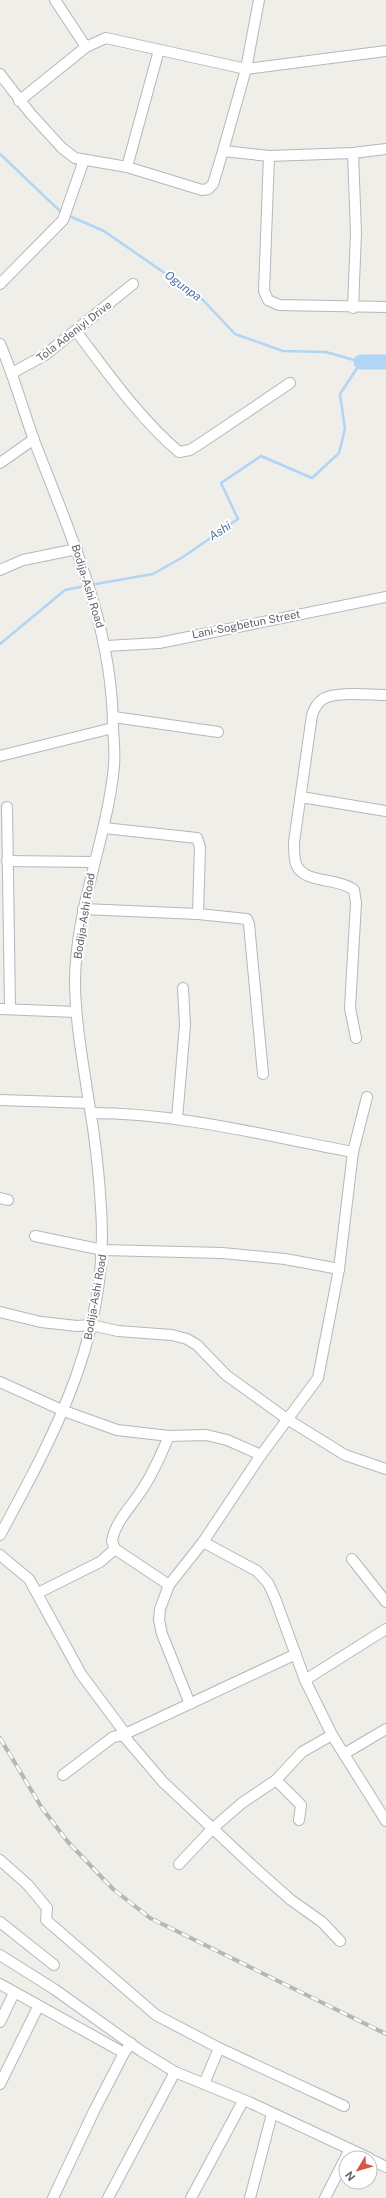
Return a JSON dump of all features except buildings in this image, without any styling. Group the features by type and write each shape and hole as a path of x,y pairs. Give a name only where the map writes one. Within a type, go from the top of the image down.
{"street":[{"path":"55,0 86,47"},
{"path":"0,74 19,101 62,148 76,158 127,167 202,190 208,189 212,184 223,151 246,69 259,0"},
{"path":"19,101 86,47 106,38 246,69 386,51"},
{"path":"127,167 159,50"},
{"path":"223,151 269,156 353,153 386,149"},
{"path":"353,153 356,233 353,308"},
{"path":"269,156 264,291 268,300 280,305 386,308"},
{"path":"0,284 65,215 84,160"},
{"name":"Tola Adeniyi Drive","path":"12,373 45,355 133,284"},
{"path":"76,331 111,377 164,438 179,452 190,450 207,440 290,383"},
{"name":"Bodija-Ashi Road","path":"0,344 12,373 34,439 77,549 93,598 106,646 114,722 115,763 104,828 93,862 83,909 78,938 76,967 76,1012 90,1108 101,1207 103,1250 91,1325 81,1368 64,1412 40,1462 0,1535"},
{"path":"0,463 34,439"},
{"path":"0,570 23,560 77,549"},
{"name":"Lani-Sogbetun Street","path":"106,646 159,643 386,597"},
{"path":"356,1038 350,1008 356,903 354,890 346,884 306,876 300,871 296,863 294,842 312,715 321,700 331,696 386,695"},
{"path":"0,756 114,722 218,732"},
{"path":"301,797 386,811"},
{"path":"7,807 5,1009 76,1012"},
{"path":"104,828 196,838 200,847 198,914"},
{"path":"7,861 93,862"},
{"path":"83,909 198,914 247,920 249,924 263,1074"},
{"path":"177,1119 184,1025 183,988"},
{"path":"190,1704 162,1634 159,1620 160,1609 169,1585 203,1542 261,1455 318,1378 339,1269 353,1152 367,1097"},
{"path":"0,1100 90,1108 177,1119 263,1133 353,1152"},
{"path":"35,1236 103,1250 222,1253 285,1259 339,1269"},
{"path":"0,1312 41,1322 77,1326 91,1325 118,1331 172,1335 187,1338 197,1345 226,1375 287,1419 346,1455 386,1469"},
{"path":"0,1382 64,1412 117,1430 169,1436 206,1435 227,1440 261,1455"},
{"path":"169,1436 157,1465 143,1489 125,1514 113,1536 112,1541 115,1549 169,1585"},
{"path":"203,1542 257,1571 268,1583 305,1680 332,1735 386,1821"},
{"path":"38,1594 100,1562 115,1549"},
{"path":"0,1555 29,1579 81,1674 124,1734 163,1782 212,1829 291,1900 322,1922 340,1941"},
{"path":"352,1558 386,1602"},
{"path":"305,1680 386,1629"},
{"path":"63,1775 113,1737 124,1734 296,1654"},
{"path":"344,1754 386,1728"},
{"path":"179,1864 212,1829 242,1803 276,1780 302,1752 332,1735"},
{"path":"276,1780 301,1806 299,1820"},
{"path":"0,1860 28,1885 48,1908 46,1920 156,2015 219,2048 344,2106"},
{"path":"0,1922 54,1965"},
{"path":"0,1955 54,1989 78,2008 175,2072 354,2150"},
{"path":"0,1984 38,2007 124,2053"},
{"path":"0,2022 14,1993"},
{"path":"0,2084 4,2068 38,2007"},
{"path":"53,2198 124,2053 132,2043"},
{"path":"204,2084 219,2048"},
{"path":"108,2198 175,2072"},
{"path":"190,2198 243,2101"},
{"path":"250,2198 272,2114"},
{"path":"325,2198 350,2148"}],"waterway":[{"name":"Ogunpa","path":"0,154 62,213"},
{"name":"Ashi","path":"67,215 104,231 202,299 235,334 283,351 326,352 361,362 340,394 345,429 339,453 312,478 261,456 221,483 238,519 183,557 153,574 90,585"},
{"name":"Ogunpa","path":"361,362 386,362"},
{"name":"Ashi","path":"0,644 65,590 85,586"}],"railway":[{"path":"0,1738 42,1808 68,1842 113,1889 150,1918 386,2034"}]}
